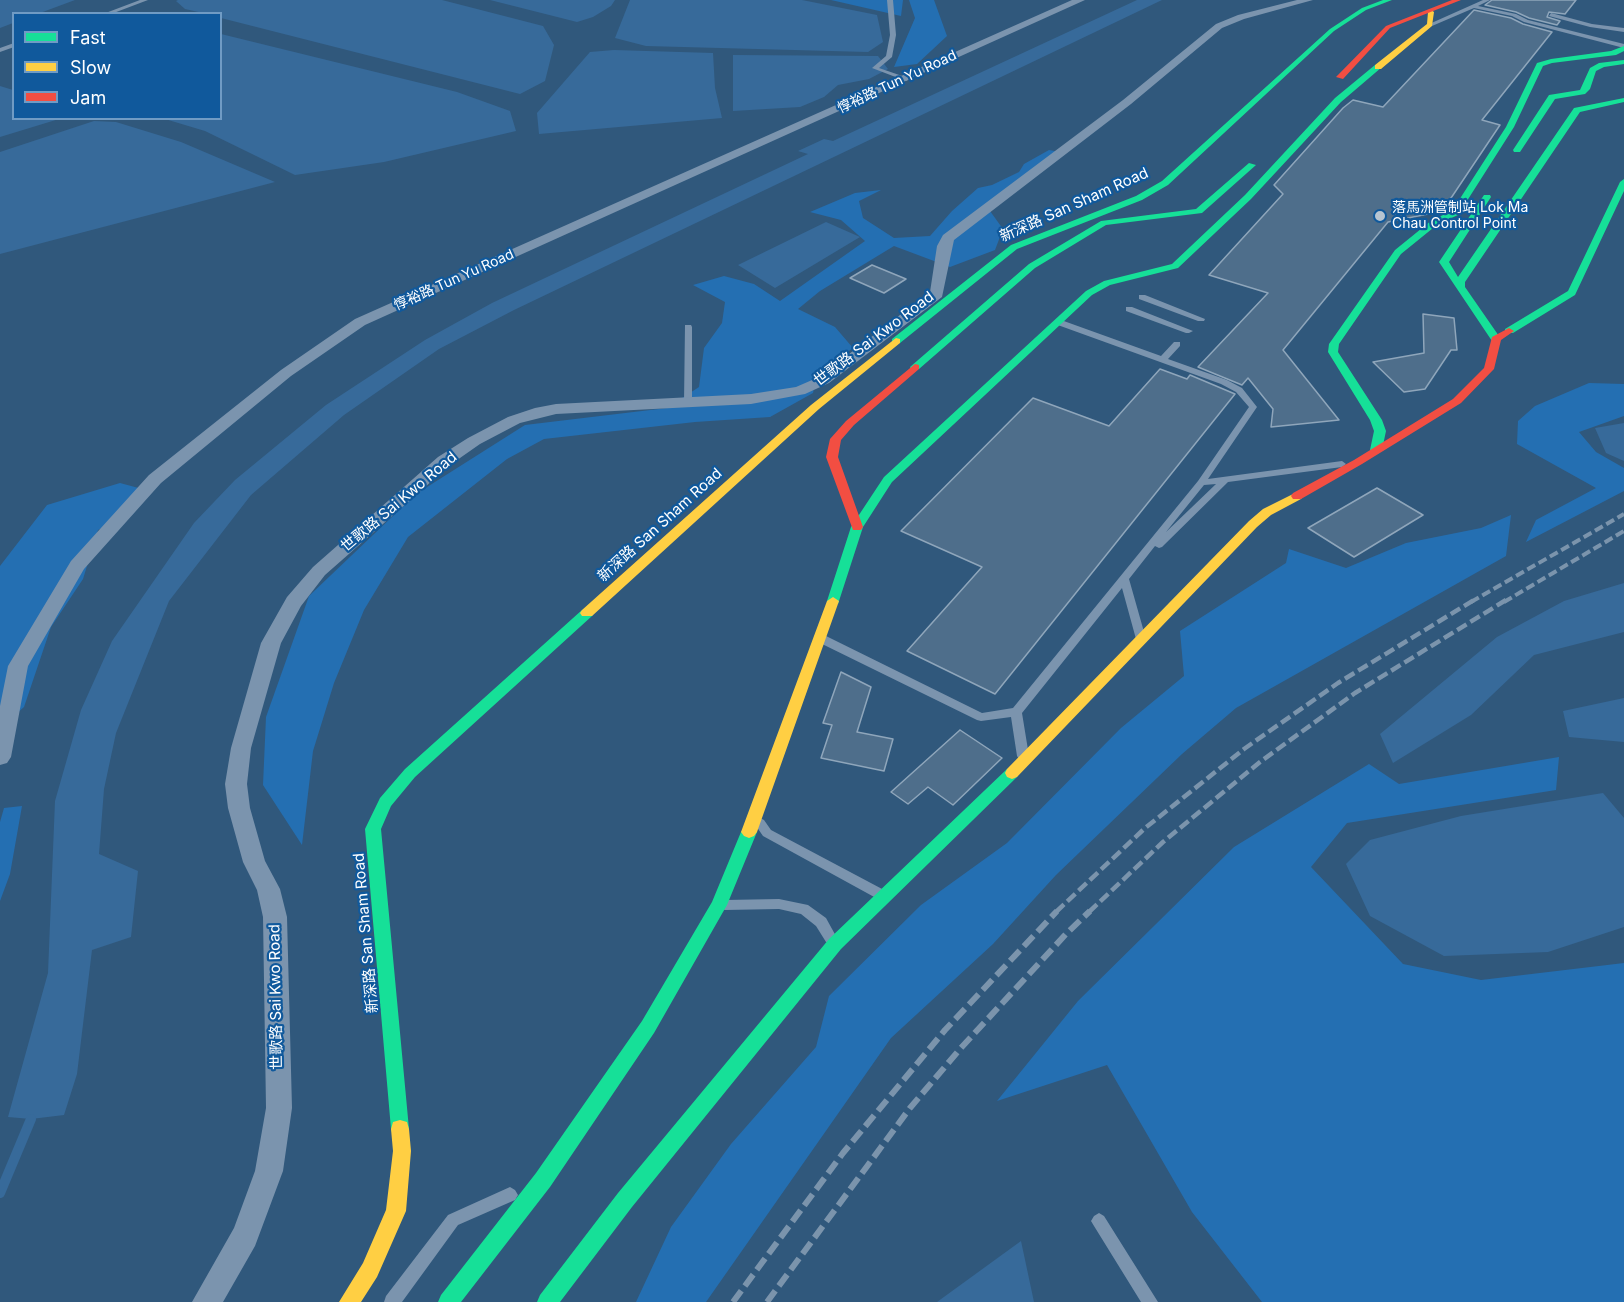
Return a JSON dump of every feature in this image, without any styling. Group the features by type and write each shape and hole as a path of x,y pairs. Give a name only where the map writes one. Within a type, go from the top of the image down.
{"main road":[{"name":"新深路 San Sham Road","path":"349,1302 370,1270 396,1210 402,1151 373,830 385,802 410,773 815,407 979,273 1014,247 1139,198 1165,183 1332,30 1364,9 1389,0"},
{"path":"448,1302 543,1180 648,1027 719,905 756,817 766,782 820,638 857,527 888,480 1089,293 1107,283 1175,266 1248,197 1338,100 1431,19 1458,0"},
{"path":"1331,86 1388,27 1431,19"},
{"path":"1376,450 1380,431 1376,420 1334,352 1334,344 1398,252 1435,222 1455,213 1510,127 1540,65 1551,61 1612,53 1624,47"},
{"path":"1508,165 1552,97 1582,92 1586,89 1593,70 1602,65 1624,62"},
{"path":"1460,287 1460,282 1577,110 1624,100"},
{"name":"新深路 San Sham Road","path":"857,527 832,457 836,439 850,423 1041,261 1104,223 1200,211 1265,154"},
{"path":"548,1302 625,1200 835,944 1023,762 1253,524 1267,512 1358,462 1457,401 1489,369 1496,339 1572,293 1624,182"},
{"path":"1495,184 1444,262 1496,339"}],"street":[{"name":"惇裕路 Tun Yu Road","path":"0,757 18,666 77,565 155,480 286,373 360,322 1080,0"},
{"name":"世歌路 Sai Kwo Road","path":"207,1302 249,1225 269,1171 279,1108 275,917 267,889 254,862 239,808 236,784 241,748 255,693 277,631 294,602 319,571 444,461 501,426 541,411 779,396 800,391 824,380 937,294 944,246 948,238 1127,102 1219,26 1241,17 1308,0"}],"lane":[{"path":"111,12 145,0"},
{"path":"890,0 893,36 889,57 875,68 906,79"},
{"path":"1431,19 1487,0"},
{"path":"1473,6 1514,15 1534,24 1624,47"},
{"path":"1551,15 1592,26 1624,30"},
{"path":"1142,297 1201,319"},
{"path":"1129,309 1189,331"},
{"path":"820,638 981,717 1016,712 1201,483 1253,406 1239,390 1224,382 1058,322"},
{"path":"687,403 688,327"},
{"path":"1162,360 1177,344"},
{"path":"1201,483 1358,462"},
{"path":"1124,578 1225,480"},
{"path":"1124,578 1141,640"},
{"path":"1016,712 1023,762"},
{"path":"756,817 767,833 883,896"},
{"path":"719,905 779,904 804,909 821,922 835,944"},
{"path":"392,1302 453,1220 543,1180"},
{"path":"1099,1221 1150,1302"}],"shaded area":[{"path":"0,0 75,0 43,12 12,12 12,23 0,28"},
{"path":"442,0 543,26 554,45 545,81 520,94 222,18 222,12 198,12 185,9 176,1"},
{"path":"490,0 615,0 611,6 593,17 577,22"},
{"path":"630,0 802,0 877,15 883,42 868,52 646,46 615,38"},
{"path":"831,0 903,0 901,16"},
{"path":"909,0 934,0 947,36 917,64 894,67 915,18"},
{"path":"1137,0 1162,0 514,310 439,349 344,415 251,495 169,601 116,733 104,789 99,854 138,871 131,937 92,950 77,1074 64,1115 31,1119 8,1117 48,973 55,801 81,710 112,641 194,523 235,480 326,405 425,340 492,303 808,154 798,151 824,139 833,141"},
{"path":"222,34 457,92 510,111 516,131 384,162 295,175 205,131 168,120 222,120"},
{"path":"614,50 713,53 715,88 722,118 539,134 537,113 590,52"},
{"path":"733,55 878,56 888,69 869,79 838,85 824,97 800,107 733,111"},
{"path":"0,86 12,90 12,120 56,120 0,137"},
{"path":"94,121 116,122 181,142 275,182 0,254 0,152"},
{"path":"1049,150 1066,153 990,211 1003,229 995,250 950,267 894,246 820,291 798,309 835,327 853,348 817,374 813,393 770,417 695,422 544,439 507,459 408,537 364,610 334,683 313,751 302,845 263,785 266,717 309,596 416,494 525,425 667,408 699,387 704,348 722,323 725,302 693,285 724,276 754,284 780,301 865,241 841,220 810,212 855,193 881,190 859,201 863,218 894,238 930,236 952,211 978,188 992,185 1019,172 1024,164"},
{"path":"826,222 860,237 775,288 738,265"},
{"path":"1589,383 1624,384 1624,416 1579,432 1596,452 1624,468 1624,491 1526,542 1536,520 1596,488 1517,444 1518,421 1535,406"},
{"path":"1624,423 1624,461 1606,453 1595,428"},
{"path":"120,483 146,490 133,514 98,530 83,579 51,627 24,707 0,728 0,566 47,505"},
{"path":"1511,515 1506,556 1236,708 1182,754 1056,875 993,944 891,1038 706,1302 636,1302 671,1227 731,1144 816,1047 829,996 921,905 1007,843 1121,728 1184,676 1180,631 1286,563 1289,549 1346,568 1406,543 1481,528"},
{"path":"1624,583 1624,632 1534,655 1471,715 1393,763 1380,734 1497,637 1564,601"},
{"path":"1624,698 1624,742 1569,737 1563,711"},
{"path":"1559,757 1556,790 1347,823 1311,867 1403,964 1481,980 1624,963 1624,1302 1262,1302 1192,1212 1107,1065 997,1101 1078,1001 1234,847 1369,764 1399,784"},
{"path":"1603,793 1624,818 1624,927 1548,952 1444,956 1370,916 1346,864 1370,840 1461,816"},
{"path":"22,806 10,874 0,901 0,822 4,808"},
{"path":"1021,1241 1034,1302 937,1302"}],"building":[{"path":"1492,0 1576,0 1565,14 1549,12 1547,17 1560,21 1557,25 1485,5"},
{"name":"落馬洲管制站 Lok Ma Chau Control Point","path":"1474,10 1511,18 1523,24 1552,32 1482,120 1500,125 1445,207 1433,213 1388,222 1283,350 1339,420 1271,427 1273,409 1248,378 1242,385 1198,367 1268,293 1209,275 1283,194 1274,185 1343,108 1353,100 1383,107"},
{"path":"872,265 906,279 884,293 850,278"},
{"path":"1423,314 1454,318 1457,350 1451,350 1425,389 1404,392 1373,362 1424,353"},
{"path":"1160,369 1187,379 1190,375 1235,394 995,694 907,651 982,567 901,531 1033,398 1109,426"},
{"path":"1377,488 1423,515 1354,557 1308,528"},
{"path":"841,672 871,687 857,732 893,739 884,771 821,758 832,725 823,723"},
{"path":"960,730 1002,758 953,805 928,787 908,804 891,792"}],"waterway":[{"path":"0,1193 31,1119"}],"railway":[{"path":"1471,602 1624,514"},
{"path":"1504,602 1624,531"},
{"path":"1057,912 1144,829 1244,749 1338,683 1474,600"},
{"path":"1089,912 1163,842 1260,762 1355,693 1506,600"},
{"path":"767,1302 910,1108 960,1049 1090,911"},
{"path":"733,1302 843,1153 945,1030 1057,912"}],"traffic: fast":[{"path":"896,341 1014,247 1139,198 1165,183 1332,30 1364,9 1389,0"},
{"path":"1376,450 1380,431 1376,420 1333,352 1334,344 1398,252 1435,222 1455,213 1510,127 1540,65 1551,61 1613,53 1624,48"},
{"path":"1517,150 1552,97 1582,92 1586,89 1593,70 1602,65 1623,62"},
{"path":"833,601 857,527 888,480 1089,293 1107,283 1175,266 1248,197 1338,100 1378,67"},
{"path":"1496,339 1460,287 1460,282 1577,110 1624,100"},
{"path":"915,367 1032,266 1104,223 1199,211 1252,165"},
{"path":"1509,331 1572,293 1624,182"},
{"path":"1460,287 1444,262 1487,197"},
{"path":"400,1129 373,829 385,802 410,773 587,613"},
{"path":"547,1302 625,1200 835,944 1012,773"},
{"path":"448,1302 543,1180 648,1027 719,905 749,832"}],"traffic: slow":[{"path":"1378,67 1430,25 1431,12"},
{"path":"587,613 815,407 896,341"},
{"path":"1012,773 1253,524 1267,512 1297,496"},
{"path":"749,832 833,601"},
{"path":"349,1302 370,1270 396,1211 402,1151 400,1129"}],"traffic: jam":[{"path":"1340,77 1388,27 1458,0"},
{"path":"1297,496 1358,462 1457,401 1489,369 1496,339 1509,331"},
{"path":"857,527 832,457 836,439 850,423 915,367"}],"place":[{"name":"落馬洲管制站 Lok Ma Chau Control Point","path":"1380,216"}]}
